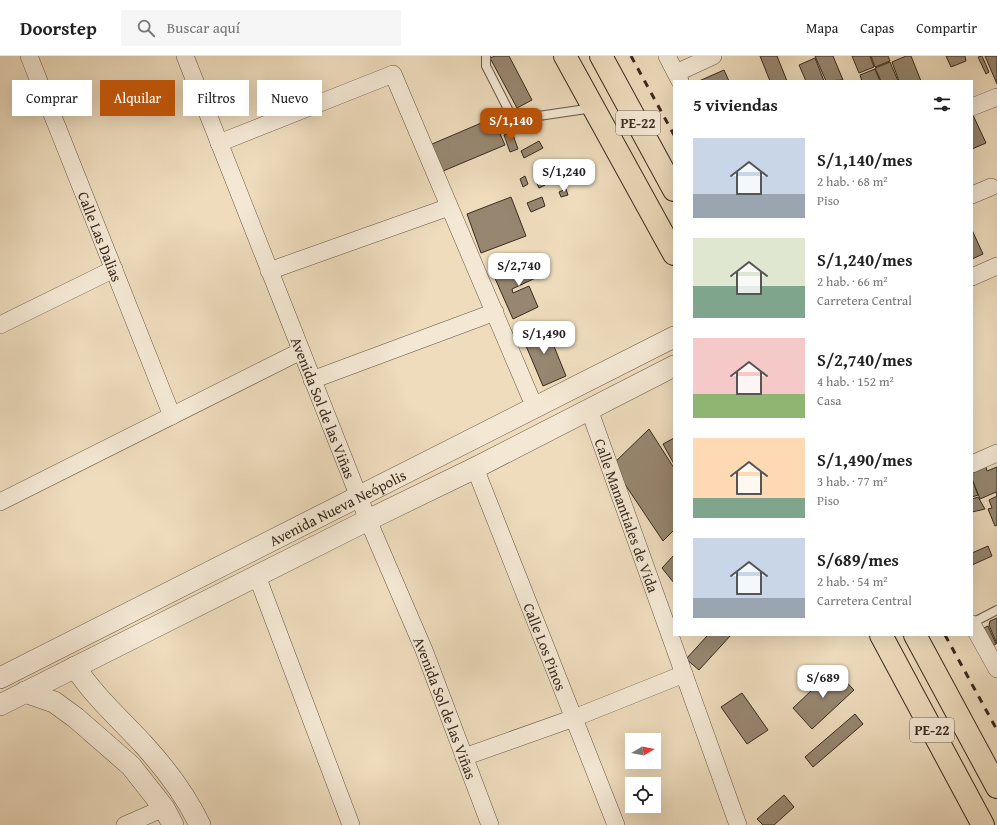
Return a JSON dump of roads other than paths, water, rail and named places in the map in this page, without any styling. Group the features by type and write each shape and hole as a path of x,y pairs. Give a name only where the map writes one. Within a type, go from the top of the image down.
{"highway":[{"name":"PE-22","path":"565,56 673,252"},
{"name":"PE-22","path":"601,56 673,188"},
{"name":"PE-22","path":"882,636 983,825"},
{"name":"PE-22","path":"916,636 997,787"}],"street":[{"name":"Calle Las Dalias","path":"29,56 172,416"},
{"name":"Avenida Sol de las Viñas","path":"185,56 368,520 424,650 490,825"},
{"path":"667,56 678,77 713,56"},
{"path":"219,143 393,74 536,408"},
{"path":"973,107 997,97"},
{"path":"973,195 991,187"},
{"path":"270,271 449,207"},
{"path":"973,277 997,266"},
{"path":"0,324 114,269"},
{"path":"312,380 495,312"},
{"name":"Avenida Nueva Neópolis","path":"0,678 673,338"},
{"path":"0,502 301,351"},
{"name":"Avenida Nueva Neópolis","path":"0,705 75,666 475,468 589,408 673,366"},
{"name":"Calle Manantiales de Vida","path":"589,408 738,825"},
{"path":"973,464 997,453"},
{"name":"Calle Los Pinos","path":"475,468 616,825"},
{"path":"257,576 351,825"},
{"path":"973,625 997,669"},
{"path":"75,666 86,683 145,746 190,804 200,825"},
{"path":"464,757 574,718 684,674"},
{"path":"25,692 54,702 76,718 131,766 169,816 125,825"}],"lane":[{"path":"486,56 486,66 511,115 525,118 594,108"},
{"path":"973,622 997,610"}],"railway":[{"path":"631,56 673,133"},
{"path":"946,636 997,730"}]}
